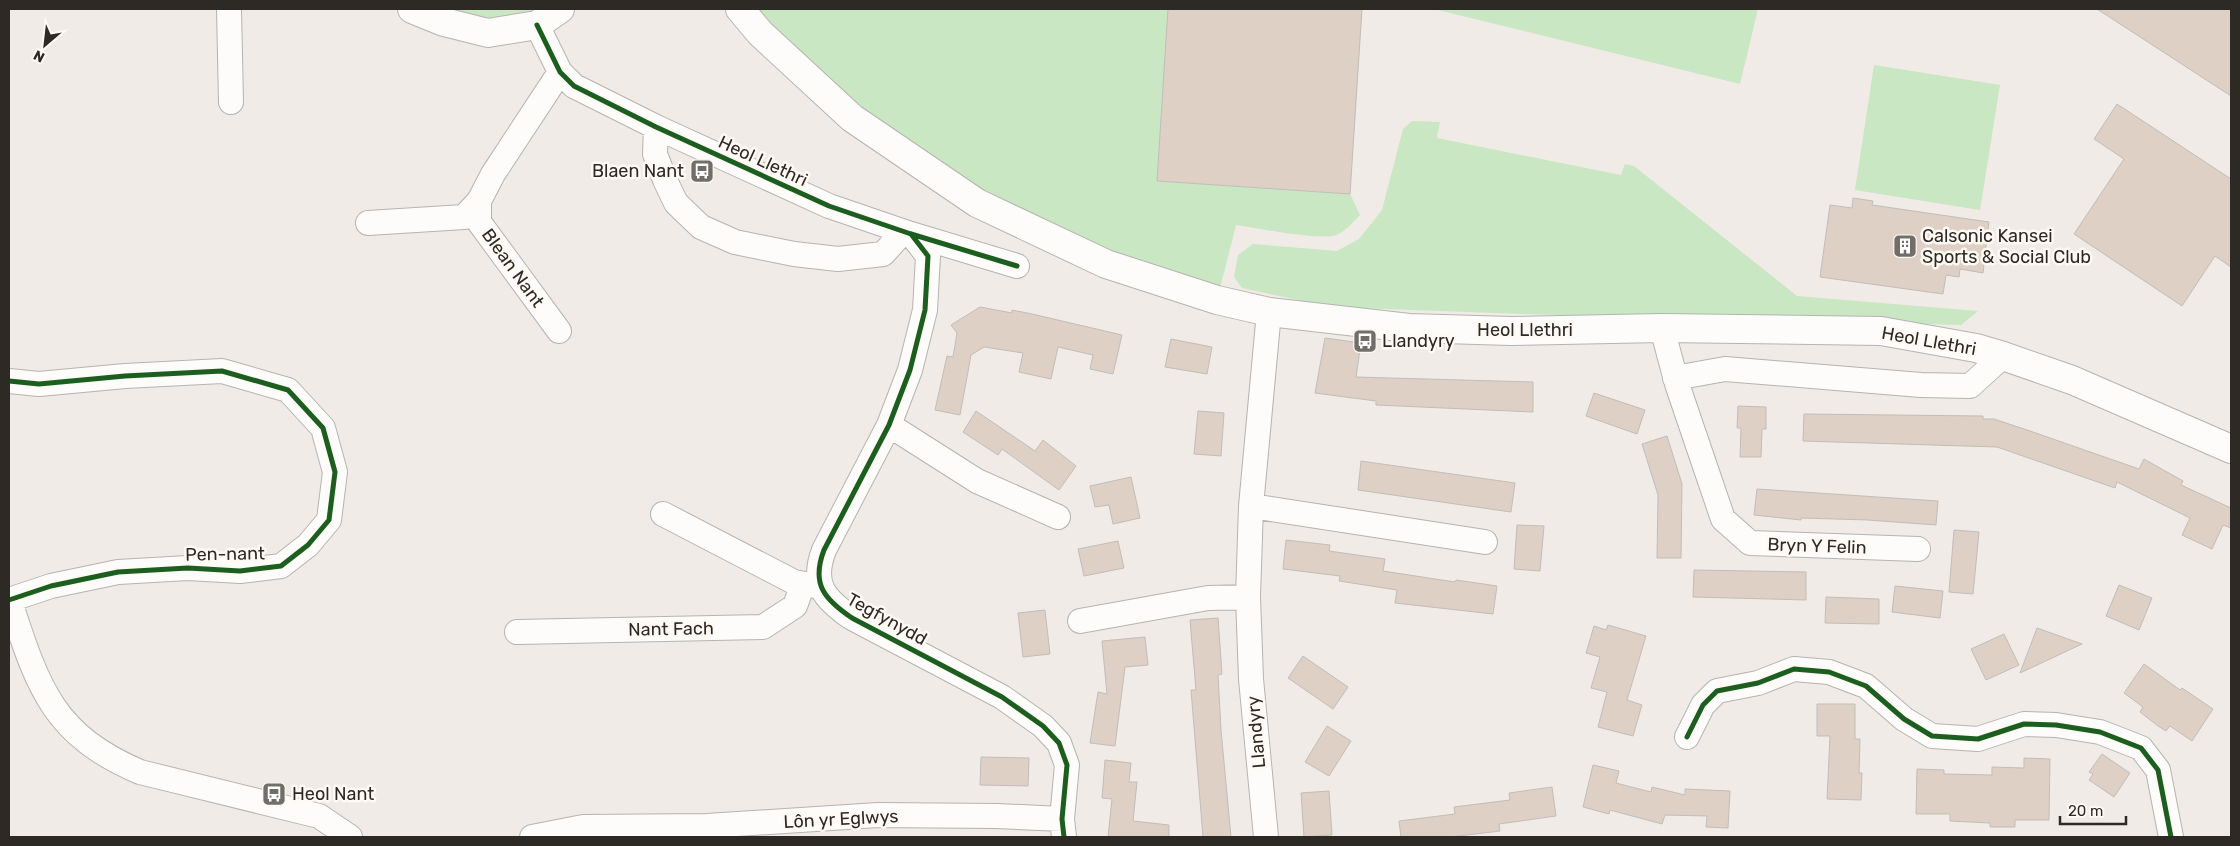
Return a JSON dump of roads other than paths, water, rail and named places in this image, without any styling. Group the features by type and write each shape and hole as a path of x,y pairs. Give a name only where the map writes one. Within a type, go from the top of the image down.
{"main road":[{"path":"412,9 444,22 488,33 537,24 560,9"},
{"name":"Heol Llethri","path":"740,9 760,33 852,118 977,203 1106,264 1217,300 1269,312 1409,328 1511,331 1662,328 1881,331 1976,348 2003,356 2072,380 2231,449"}],"street":[{"path":"229,9 231,102"},
{"name":"Heol Llethri","path":"537,24 560,72 574,86 656,127 829,206 907,233 1017,266"},
{"name":"Blean Nant","path":"368,223 464,217 479,201 493,174 560,72"},
{"path":"656,127 655,154 676,203 701,227 735,242 794,254 838,259 883,254 907,233 928,256 925,310 910,370 888,425 824,550 811,585 794,582 663,514"},
{"name":"Blean Nant","path":"479,201 479,222 559,331"},
{"name":"Llandyry","path":"1266,837 1251,679 1248,598 1251,506 1269,312"},
{"name":"Bryn Y Felin","path":"1662,328 1675,378 1723,519 1750,543 1918,549"},
{"path":"1675,378 1726,369 1970,386 2003,356"},
{"name":"Pen-nant","path":"9,381 39,384 222,371 288,390 322,428 335,472 328,520 308,545 281,566 240,571 188,568 118,572 51,586 9,600"},
{"path":"888,425 977,480 1058,517"},
{"path":"1251,506 1485,542"},
{"name":"Nant Fach","path":"517,632 763,627 795,606 811,585"},
{"name":"Tegfynydd","path":"811,585 835,607 852,618 1002,697 1043,726 1059,743 1067,765 1063,828"},
{"path":"1080,621 1208,598 1248,598"},
{"path":"9,600 29,658 50,702 70,728 89,745 112,760 140,772 319,816 350,837"},
{"path":"1687,737 1703,705 1717,691 1758,683 1794,669 1829,672 1866,686 1904,719 1932,736 1978,739 2024,724 2056,725 2100,732 2141,748 2158,770 2171,837"},
{"name":"Lôn yr Eglwys","path":"532,837 583,827 708,826 878,815 997,816 1063,828"}],"place":[{"name":"Blaen Nant","path":"702,171"},
{"name":"Calsonic Kansei Sports & Social Club","path":"1905,246"},
{"name":"Llandyry","path":"1365,341"},
{"name":"Heol Nant","path":"274,794"}]}
